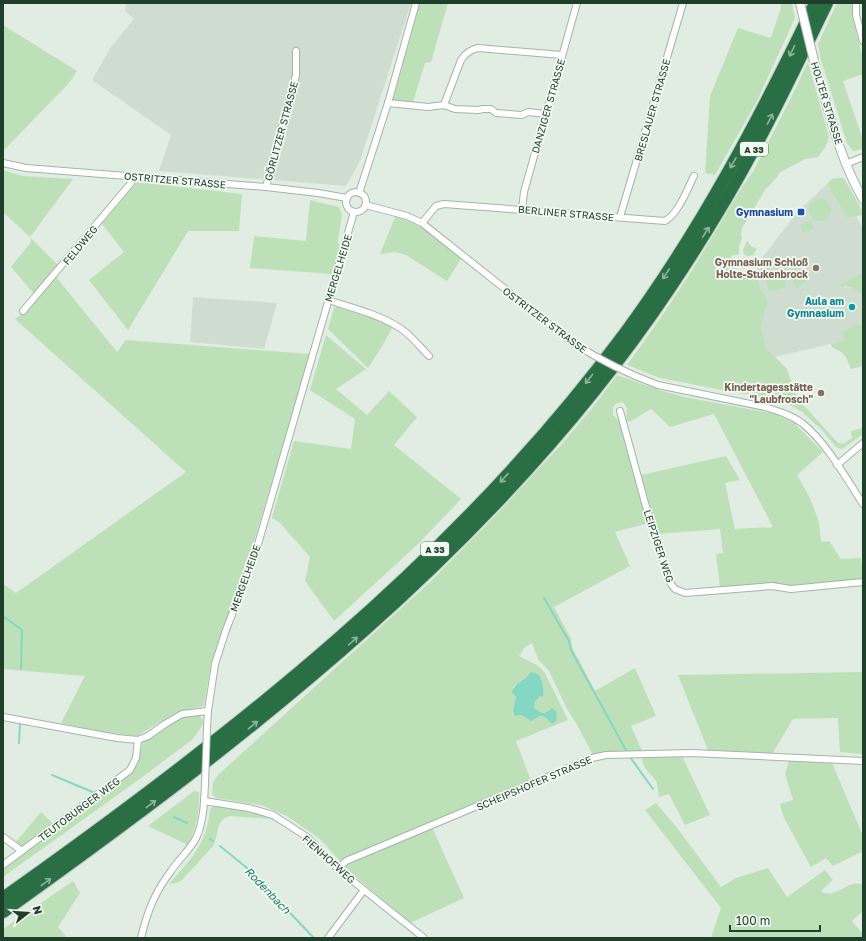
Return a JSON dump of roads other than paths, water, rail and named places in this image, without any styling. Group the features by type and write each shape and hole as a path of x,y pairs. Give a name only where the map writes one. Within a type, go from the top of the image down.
{"highway":[{"name":"A 33","path":"3,898 82,842 196,757 325,651 398,585 469,516 532,447 584,386 625,333 666,274 743,146 815,3"},
{"name":"A 33","path":"3,912 94,848 213,756 334,658 408,591 476,524 542,454 593,393 670,289 714,219 753,151 827,3"}],"street":[{"path":"359,193 388,103 416,3"},
{"name":"DANZIGER STRASSE","path":"522,210 524,192 577,3"},
{"name":"BRESLAUER STRASSE","path":"620,217 683,3"},
{"name":"HOLTER STRASSE","path":"800,3 815,65 846,164 855,186 863,200"},
{"path":"856,3 856,15 863,41"},
{"path":"444,105 461,60 472,50 478,48 562,55"},
{"name":"GÖRLITZER STRASSE","path":"266,187 296,75 296,51"},
{"path":"388,103 428,107 444,105 455,109 491,109 496,113 522,115 528,112 546,114"},
{"path":"846,164 863,156"},
{"name":"OSTRITZER STRASSE","path":"3,163 26,168 266,187 347,198"},
{"name":"FELDWEG","path":"23,311 132,184 134,176"},
{"name":"BERLINER STRASSE","path":"422,224 436,206 444,204 665,221 670,218 682,200 694,176"},
{"path":"353,192 359,193 365,199 366,205 360,211 354,212 347,207 347,198 353,192"},
{"name":"OSTRITZER STRASSE","path":"366,205 407,216 422,224 573,343 610,364 634,376 658,385 765,407 782,412 801,423 814,434 863,504"},
{"name":"MERGELHEIDE","path":"141,938 147,914 157,891 197,836 203,818 208,711 215,664 226,630 254,558 354,212"},
{"path":"328,300 383,318 406,333 429,356"},
{"name":"LEIPZIGER WEG","path":"620,411 646,503 671,584 675,590 685,593 772,586 792,589 863,582"},
{"path":"837,465 863,443"},
{"path":"3,717 117,738 138,740 148,736 182,714 208,711"},
{"name":"TEUTOBURGER WEG","path":"3,865 130,770 136,758 138,740"},
{"name":"SCHEIPSHOFER STRASSE","path":"338,869 346,861 592,758 606,755 692,752 863,761"},
{"name":"FIENHOFWEG","path":"204,801 249,808 273,815 307,838 338,869 424,938"},
{"path":"3,837 22,851"},
{"name":"FIENHOFWEG","path":"328,938 364,890"}],"waterway":[{"path":"544,598 569,641 571,650 627,752"},
{"name":"Rodenbach","path":"3,616 22,630 21,669"},
{"name":"Rodenbach","path":"19,743 20,722"},
{"path":"630,757 653,789"},
{"name":"Rodenbach","path":"52,775 95,793"},
{"name":"Rodenbach","path":"174,817 187,823"},
{"name":"Rodenbach","path":"220,846 247,868 314,938"}],"place":[{"name":"Gymnasium","path":"801,212"},
{"name":"Gymnasium Schloß Holte-Stukenbrock","path":"816,268"},
{"name":"Aula am Gymnasium","path":"852,307"},
{"name":"Kindertagesstätte \"Laubfrosch\"","path":"821,393"}]}
